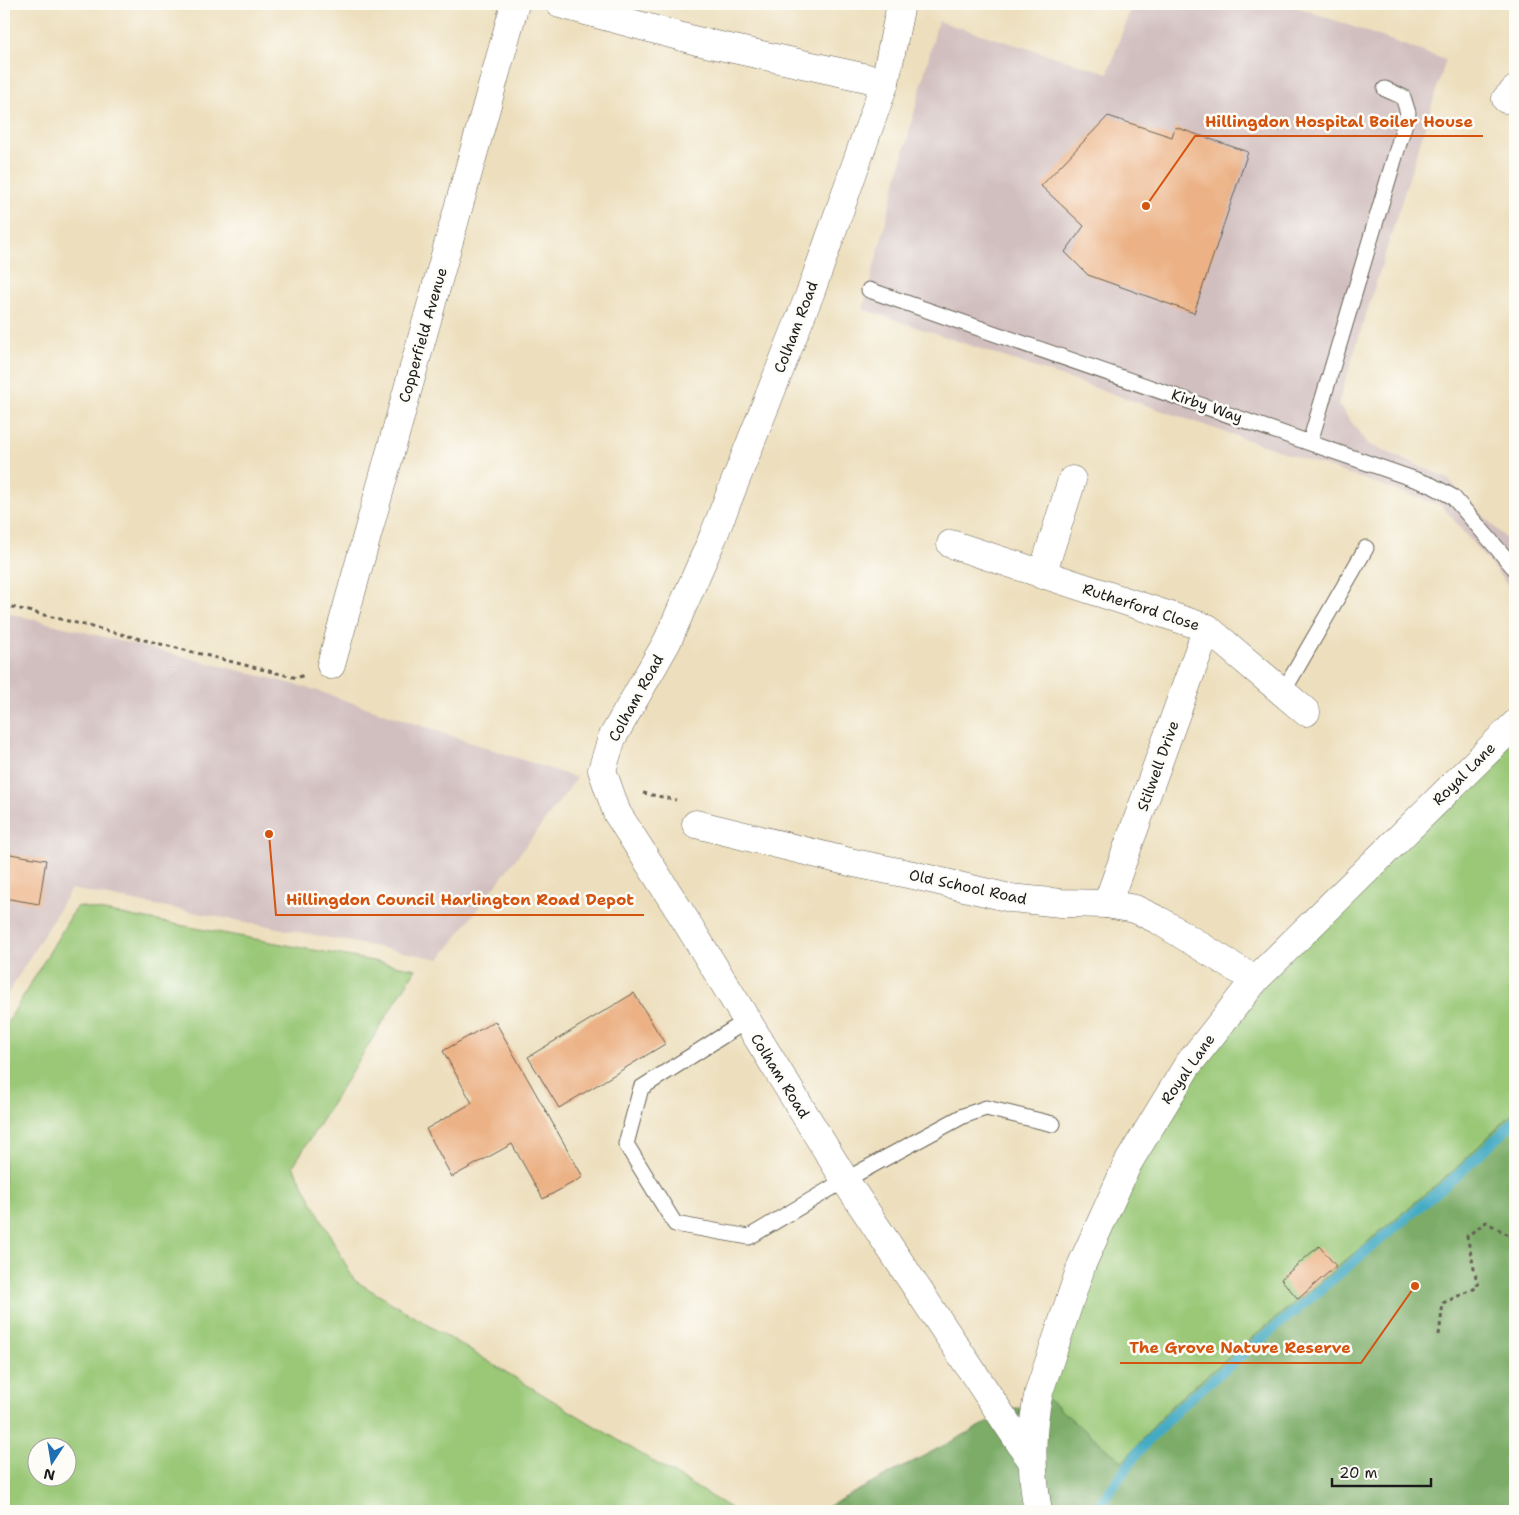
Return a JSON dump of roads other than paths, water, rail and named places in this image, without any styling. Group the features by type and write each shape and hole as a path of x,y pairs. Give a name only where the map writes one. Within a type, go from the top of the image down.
{"street":[{"name":"Copperfield Avenue","path":"331,665 515,4"},
{"path":"560,4 697,41 885,82"},
{"name":"Colham Road","path":"901,4 885,82 811,291 713,537 666,642 612,738 602,770 617,813 684,918 746,1021 845,1180 1032,1461"},
{"path":"1042,575 1072,480"},
{"name":"Rutherford Close","path":"951,544 1207,628 1306,712"},
{"name":"Stilwell Drive","path":"1107,904 1207,628"},
{"name":"Royal Lane","path":"1038,1511 1032,1461 1035,1409 1039,1392 1082,1264 1128,1162 1187,1066 1255,980 1515,724"},
{"name":"Old School Road","path":"696,824 854,863 1010,898 1061,903 1107,904 1135,909 1160,921 1255,980"}],"lane":[{"path":"1310,442 1408,113 1403,97 1386,89"},
{"name":"Kirby Way","path":"869,290 1431,485 1453,497 1515,569"},
{"path":"1283,692 1366,548"},
{"path":"746,1021 641,1088 626,1144 675,1224 749,1237 845,1180 963,1116 986,1108 1053,1124"}],"waterway":[{"path":"1095,1511 1139,1451 1181,1406 1459,1174 1515,1121"}],"place":[{"name":"Hillingdon Hospital Boiler House","path":"1146,206"},
{"name":"Hillingdon Council Harlington Road Depot","path":"269,834"},
{"name":"The Grove Nature Reserve","path":"1415,1286"}]}
